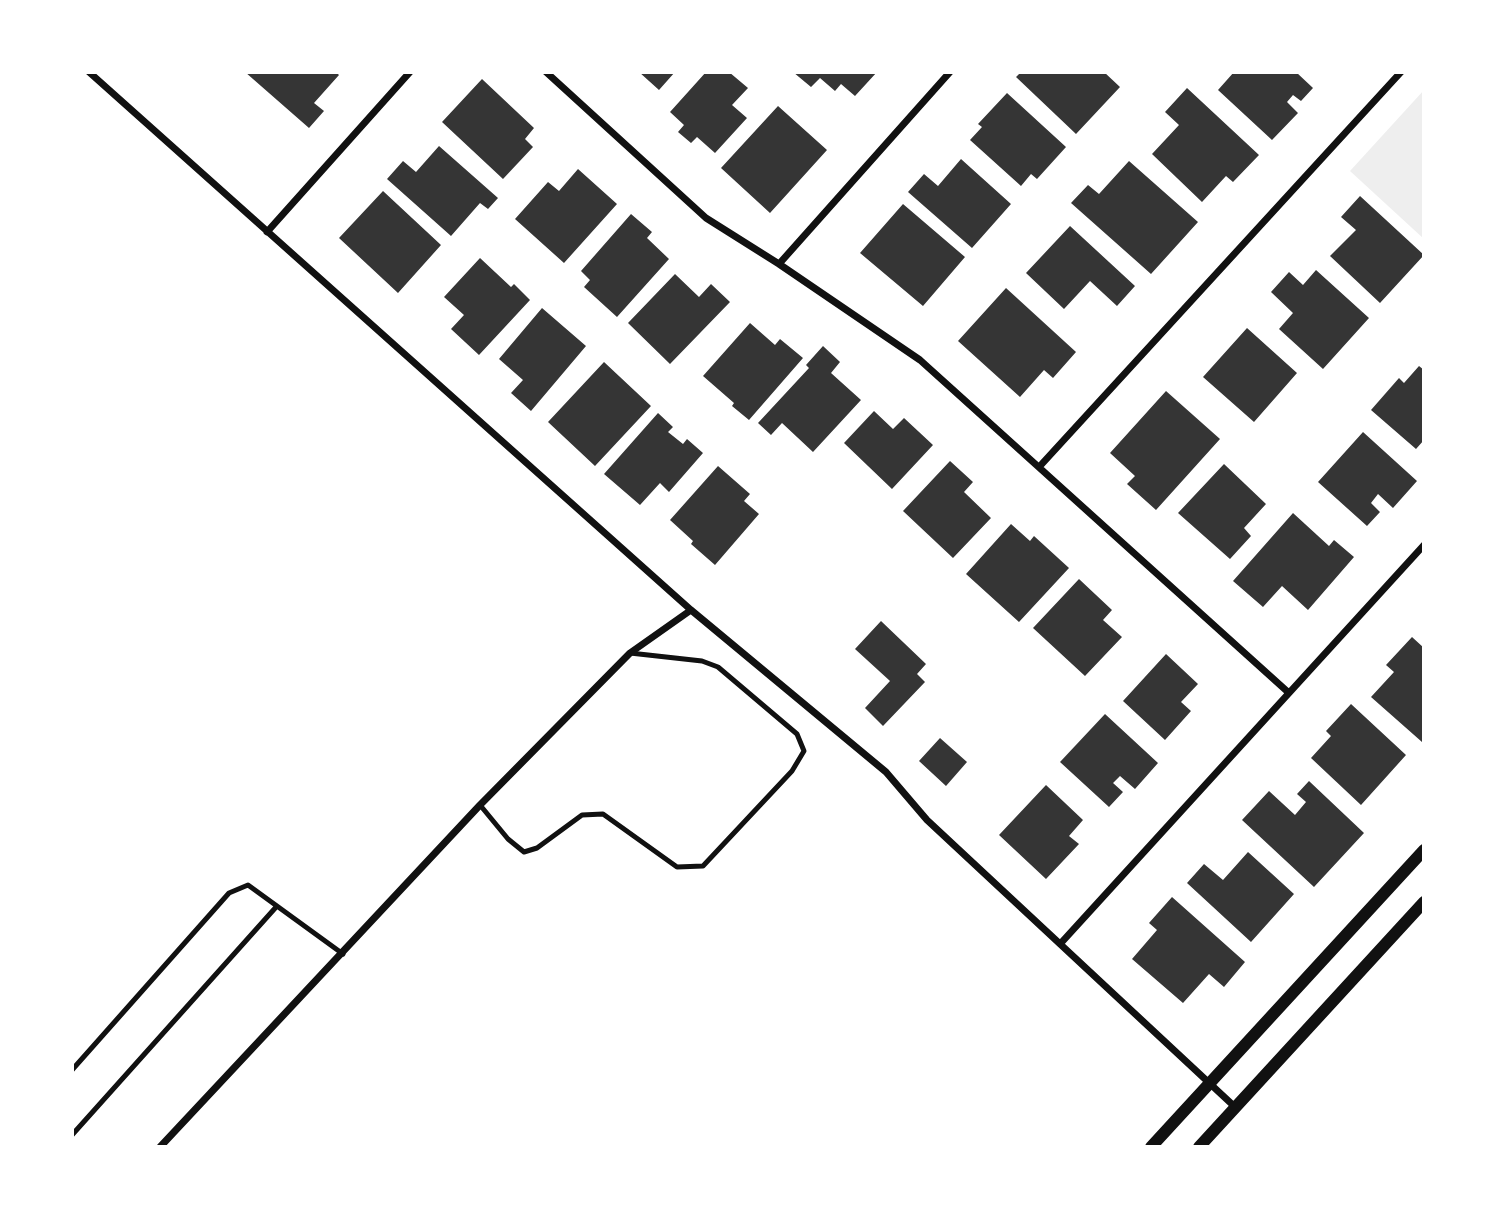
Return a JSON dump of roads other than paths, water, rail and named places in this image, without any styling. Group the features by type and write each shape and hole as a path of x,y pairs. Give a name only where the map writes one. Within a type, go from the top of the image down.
{"street":[{"path":"89,72 691,610 886,772 927,820 1235,1107"},
{"path":"267,232 410,72"},
{"path":"546,72 706,218 920,360 1289,693"},
{"path":"779,264 950,72"},
{"path":"1040,466 1401,72"},
{"path":"1061,943 1424,545"},
{"path":"160,1147 480,805 630,653 691,610"},
{"path":"1151,1147 1424,850"},
{"path":"1199,1147 1424,902"}],"lane":[{"path":"480,805 508,839 524,852 537,848 582,815 603,814 677,867 703,866 792,771 804,751 797,734 718,667 702,661 630,653"},
{"path":"72,1070 229,893 248,885 343,954"},
{"path":"72,1135 277,906"}]}
